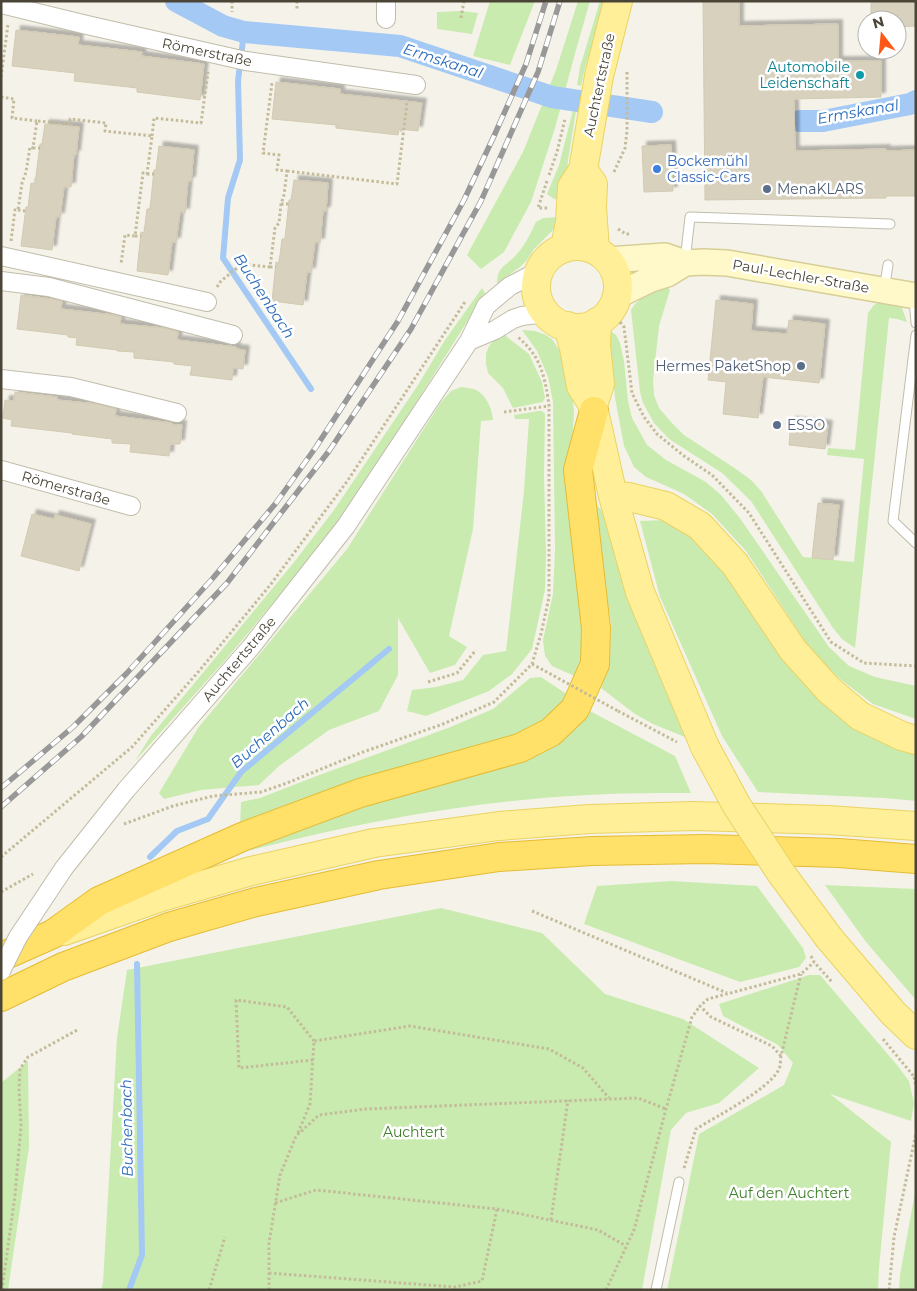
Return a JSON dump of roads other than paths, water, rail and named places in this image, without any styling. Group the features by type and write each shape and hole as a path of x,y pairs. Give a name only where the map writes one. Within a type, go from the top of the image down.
{"highway":[{"path":"1,957 53,934 99,901 242,837 360,793 520,748 551,732 575,709 595,664 596,628 578,470 593,408"},
{"path":"1,997 63,968 169,927 256,902 379,875 499,857 592,851 705,849 839,853 916,859"}],"main road":[{"name":"Auchtertstraße","path":"565,248 570,222 572,187 583,170 579,117 599,76 618,1"},
{"path":"583,170 593,184 592,207 602,255 615,271 618,284 596,345 600,384 593,408"},
{"path":"602,255 580,246 565,248 555,252 539,271 536,284 537,296 542,308 557,320 574,348 581,386 593,408 613,496 640,592 693,746 737,806 781,873 829,938 893,1013 916,1035"},
{"path":"557,320 586,326 608,310"},
{"path":"613,496 629,497 666,506 700,526 735,564 793,650 829,690 860,716 902,736 916,740"},
{"path":"53,934 161,896 251,871 374,843 498,826 589,819 693,816 828,820 916,826"}],"street":[{"name":"Römerstraße","path":"6,5 86,26 239,60 416,85"},
{"name":"Paul-Lechler-Straße","path":"602,255 665,256 685,263 726,263 915,296"},
{"path":"5,256 207,302"},
{"name":"Paul-Lechler-Straße","path":"608,310 652,279 667,274 685,263"},
{"name":"Auchtertstraße","path":"1,971 18,937 64,868 126,790 251,648 346,526 469,341 486,306 510,286 539,271"},
{"path":"1,281 49,287 233,335"},
{"path":"469,341 522,316 557,320"},
{"path":"1,379 72,387 177,414"},
{"name":"Römerstraße","path":"1,470 131,506"}],"lane":[{"path":"685,263 690,217 890,224"},
{"path":"884,290 888,265"},
{"path":"915,296 916,323"},
{"path":"916,335 893,521 916,543"},
{"path":"656,1290 679,1182"}],"waterway":[{"name":"Ermskanal","path":"176,1 223,26 244,32 400,46 552,97 652,112"},
{"name":"Buchenbach","path":"244,32 238,81 240,160 228,198 223,258 311,389"},
{"name":"Ermskanal","path":"800,121 823,121 910,104 916,101"},
{"name":"Buchenbach","path":"150,857 177,831 208,819 241,772 389,649"},
{"name":"Buchenbach","path":"129,1290 142,1255 137,964"}],"railway":[{"path":"1,788 73,727 127,673 213,578 276,503 316,447 398,321 464,200 526,64 546,1"},
{"path":"1,807 81,737 227,583 329,451 411,329 481,201 538,72 560,1"}],"place":[{"name":"Automobile Leidenschaft","path":"860,75"},
{"name":"Bockemühl Classic-Cars","path":"657,169"},
{"name":"MenaKLARS","path":"767,189"},
{"name":"Hermes PaketShop","path":"801,366"},
{"name":"ESSO","path":"777,425"}],"park label":[{"name":"Auchtert","path":"414,1132"},
{"name":"Auf den Auchtert","path":"789,1193"}]}
